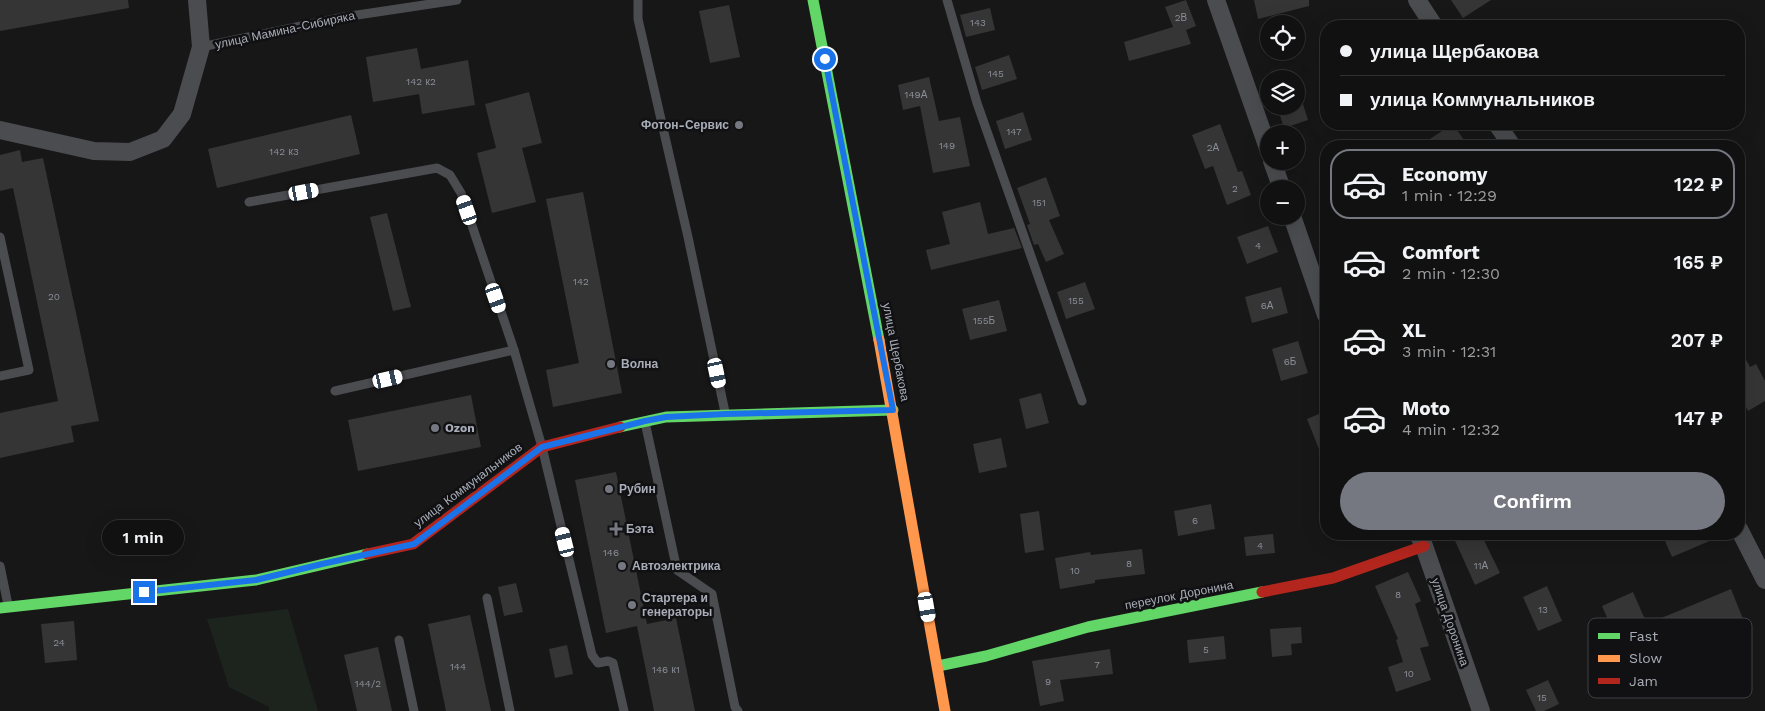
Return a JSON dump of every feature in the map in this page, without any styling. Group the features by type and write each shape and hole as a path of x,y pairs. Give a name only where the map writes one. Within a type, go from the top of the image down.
{"street":[{"path":"197,0 202,47"},
{"name":"улица Щербакова","path":"813,0 893,410 945,711"},
{"path":"1216,0 1260,125"},
{"path":"1418,0 1430,20"},
{"name":"улица Мамина-Сибиряка","path":"0,130 94,151 130,152 163,139 182,114 202,47"},
{"path":"1295,225 1320,298"},
{"name":"улица Коммунальников","path":"4,608 256,580 414,544 542,447 645,421 666,417 726,414 893,410"},
{"name":"переулок Доронина","path":"938,666 986,656 1088,626 1334,578 1421,540"},
{"name":"улица Доронина","path":"1421,540 1481,711"},
{"path":"1745,540 1765,580"}],"lane":[{"name":"улица Мамина-Сибиряка","path":"202,47 344,16 457,0"},
{"path":"638,0 638,20 726,414"},
{"path":"947,0 977,103 1082,401"},
{"path":"249,202 436,168 450,175 461,193 514,350 542,447 592,656 598,663 613,663 624,711"},
{"path":"0,236 29,370 0,376"},
{"path":"335,391 514,350"},
{"path":"645,421 677,570 712,594 735,707 738,711"},
{"path":"0,566 4,608"},
{"path":"488,598 510,711"},
{"path":"400,640 414,711"}],"shaded area":[{"path":"288,609 318,711 269,711 269,707 229,687 207,619"}],"building":[{"path":"0,0 128,0 129,8 0,31"},
{"path":"1186,0 1196,26 1186,30 1191,44 1129,61 1124,42 1173,27 1165,7"},
{"path":"1254,0 1309,0 1309,6 1274,15 1260,15 1260,18 1258,19"},
{"path":"1451,0 1491,0 1463,18"},
{"path":"729,5 740,57 710,63 699,11"},
{"path":"990,8 995,30 966,37 960,15"},
{"path":"417,48 421,69 468,60 475,105 422,114 419,94 373,102 366,57"},
{"path":"1009,55 1017,79 982,90 975,67"},
{"path":"929,77 939,121 960,117 970,166 933,173 920,106 903,110 898,85"},
{"path":"529,92 542,143 522,148 536,202 492,213 477,153 496,148 485,104"},
{"path":"1305,110 1308,120 1293,125 1283,125 1280,115 1305,115"},
{"path":"1023,112 1032,140 1005,149 996,121"},
{"path":"351,115 360,154 217,188 208,149"},
{"path":"1220,124 1238,172 1242,171 1251,195 1227,205 1213,166 1205,169 1192,135"},
{"path":"1444,130 1457,130 1464,140 1428,140"},
{"path":"20,150 22,162 43,158 99,421 71,426 74,442 0,458 0,413 58,401 13,188 0,191 0,155"},
{"path":"1046,177 1060,216 1049,220 1064,254 1046,262 1038,244 1034,245 1027,225 1030,224 1017,188"},
{"path":"583,192 622,393 553,407 546,370 579,363 546,199"},
{"path":"980,202 988,234 1014,228 1022,248 931,270 926,250 950,244 942,212"},
{"path":"387,213 411,307 393,311 370,217"},
{"path":"1268,226 1278,252 1247,264 1237,237"},
{"path":"1085,282 1095,309 1066,319 1057,292"},
{"path":"1281,287 1288,313 1252,323 1245,297"},
{"path":"999,300 1007,331 970,340 962,309"},
{"path":"1298,341 1308,373 1281,381 1272,349"},
{"path":"1745,358 1750,367 1756,364 1765,381 1765,401 1748,411 1745,405"},
{"path":"1041,393 1049,423 1026,429 1019,399"},
{"path":"471,395 481,447 358,471 348,420"},
{"path":"1320,414 1320,452 1307,419"},
{"path":"1001,438 1007,467 979,473 973,444"},
{"path":"616,472 647,624 676,618 695,711 654,711 637,626 606,633 575,480"},
{"path":"1211,504 1215,529 1178,536 1174,511"},
{"path":"1039,511 1044,550 1025,553 1020,514"},
{"path":"1273,534 1275,553 1246,556 1244,537"},
{"path":"1455,540 1484,540 1500,573 1475,585"},
{"path":"1667,540 1712,540 1672,557 1665,541"},
{"path":"1142,549 1145,574 1095,580 1095,583 1060,589 1055,558 1090,552 1091,555"},
{"path":"1408,572 1421,601 1415,604 1429,646 1420,648 1431,680 1396,692 1388,667 1403,662 1396,640 1398,639 1375,586"},
{"path":"516,583 523,612 504,616 498,587"},
{"path":"1547,586 1562,621 1538,631 1523,597"},
{"path":"1731,589 1743,618 1661,618"},
{"path":"1633,592 1644,618 1607,618 1602,606"},
{"path":"470,615 491,711 446,711 428,624"},
{"path":"74,621 77,660 45,663 41,624"},
{"path":"1301,627 1302,643 1291,644 1292,655 1272,657 1270,629"},
{"path":"1224,636 1226,659 1189,663 1187,640"},
{"path":"567,645 573,674 555,678 549,649"},
{"path":"378,647 392,711 357,711 344,655"},
{"path":"1110,649 1113,674 1060,680 1064,701 1040,706 1032,661"},
{"path":"1548,680 1559,704 1544,711 1536,711 1526,690"}],"traffic: fast":[{"path":"813,0 879,340"},
{"path":"620,427 666,417 893,410"},
{"path":"0,608 256,580 367,554"},
{"path":"938,666 986,656 1088,627 1262,592"}],"traffic: slow":[{"path":"879,340 945,711"}],"traffic: jam":[{"path":"367,554 413,544 542,447 620,427"},
{"path":"1262,592 1333,578 1424,546"}],"place":[{"name":"Фотон-Сервис","path":"739,125"},
{"name":"Волна","path":"611,364"},
{"name":"Ozon","path":"435,428"},
{"name":"Рубин","path":"609,489"},
{"name":"Бэта","path":"616,529"},
{"name":"Автоэлектрика","path":"622,566"},
{"name":"Стартера и генераторы","path":"632,605"}],"route":[{"path":"144,592 256,580 414,544 542,447 645,421 666,417 726,414 893,410 825,59"}]}
